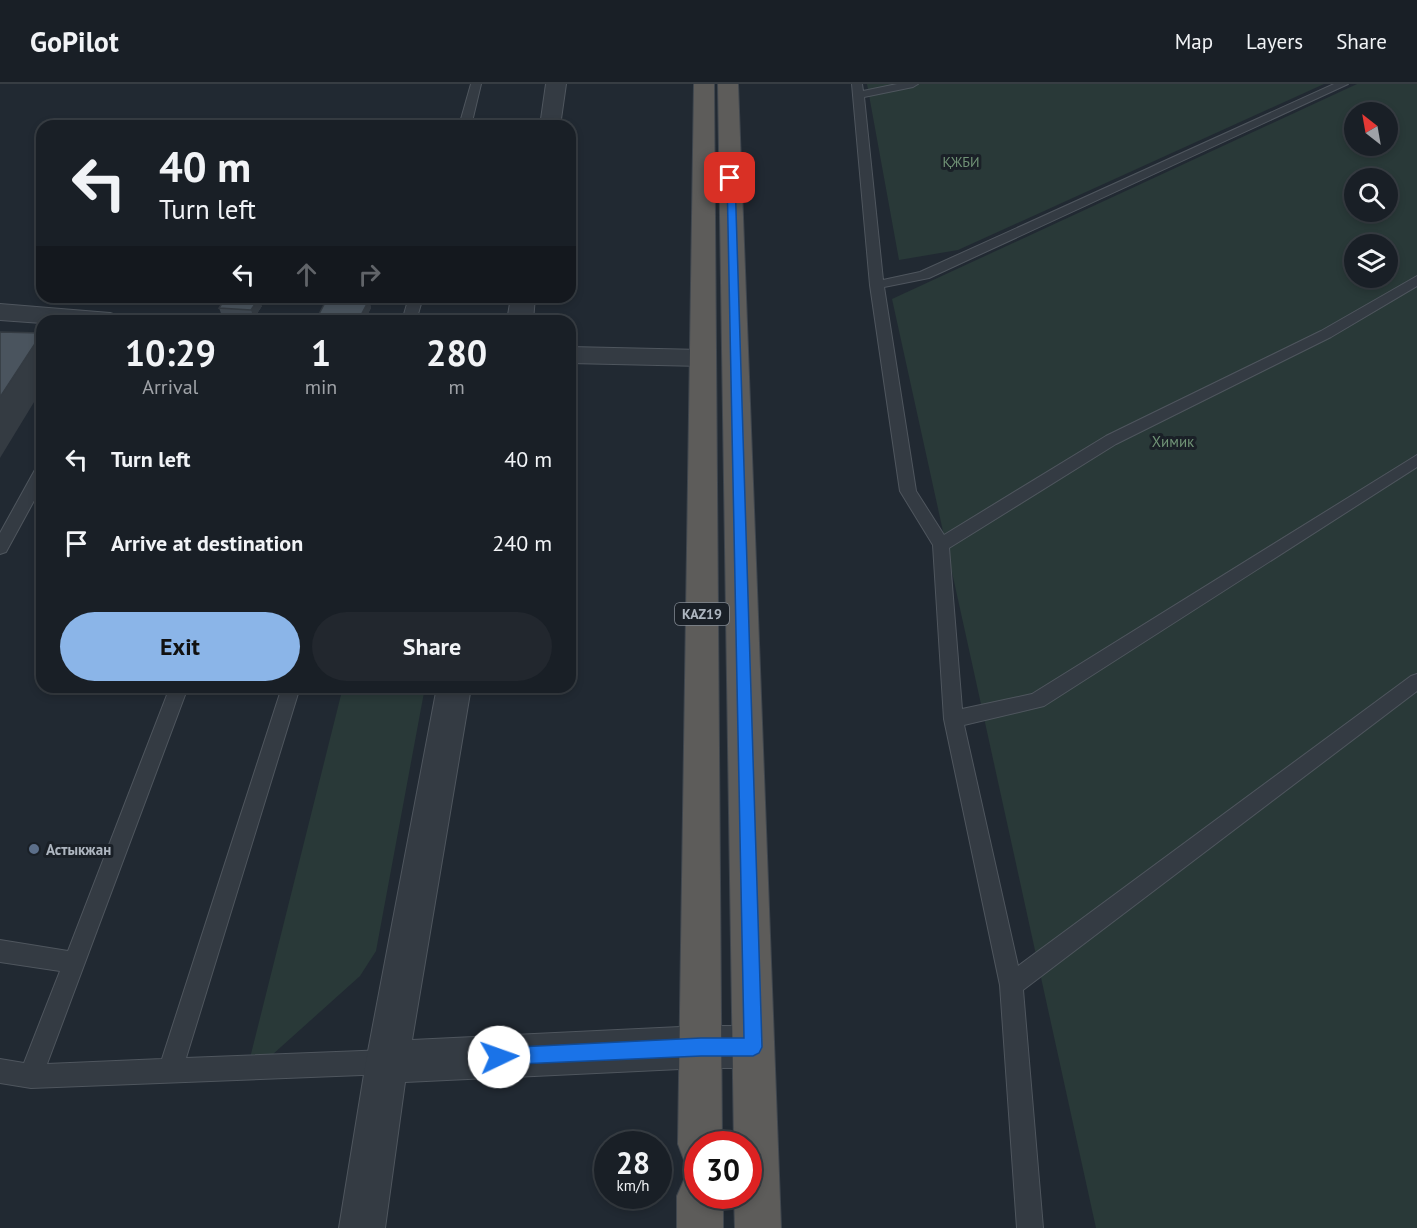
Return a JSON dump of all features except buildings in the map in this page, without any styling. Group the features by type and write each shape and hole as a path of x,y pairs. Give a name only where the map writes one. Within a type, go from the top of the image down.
{"highway":[{"name":"KAZ19","path":"700,1131 704,84"},
{"name":"KAZ19","path":"728,84 758,1228"},
{"path":"700,1209 700,1228"}],"street":[{"path":"551,120 556,84"},
{"path":"0,312 37,315"},
{"path":"576,355 702,358"},
{"path":"362,1228 387,1062 453,693"},
{"path":"387,1062 701,1047 753,1047"}],"lane":[{"path":"467,120 476,84"},
{"path":"913,84 858,90 877,285 908,491 941,545 953,719 1011,986 1030,1228"},
{"path":"877,285 924,275 1342,84"},
{"path":"941,545 1111,440 1326,334 1417,279"},
{"path":"953,719 1037,701 1417,460"},
{"path":"0,548 36,483"},
{"path":"1011,986 1417,681"},
{"path":"31,1076 177,693"},
{"path":"170,1071 289,693"},
{"path":"0,951 74,963"},
{"path":"0,1071 31,1076 387,1062"}],"green space":[{"name":"ҚЖБИ","path":"867,84 1324,84 958,250 899,260"},
{"name":"Химик","path":"1357,84 1417,84 1417,1228 1096,1228 892,299"},
{"path":"341,693 424,693 376,951 360,976 272,1055 250,1058"}],"place":[{"name":"Астыкжан","path":"34,849"}],"route":[{"path":"499,1057 701,1047 753,1047 730,178"}]}
